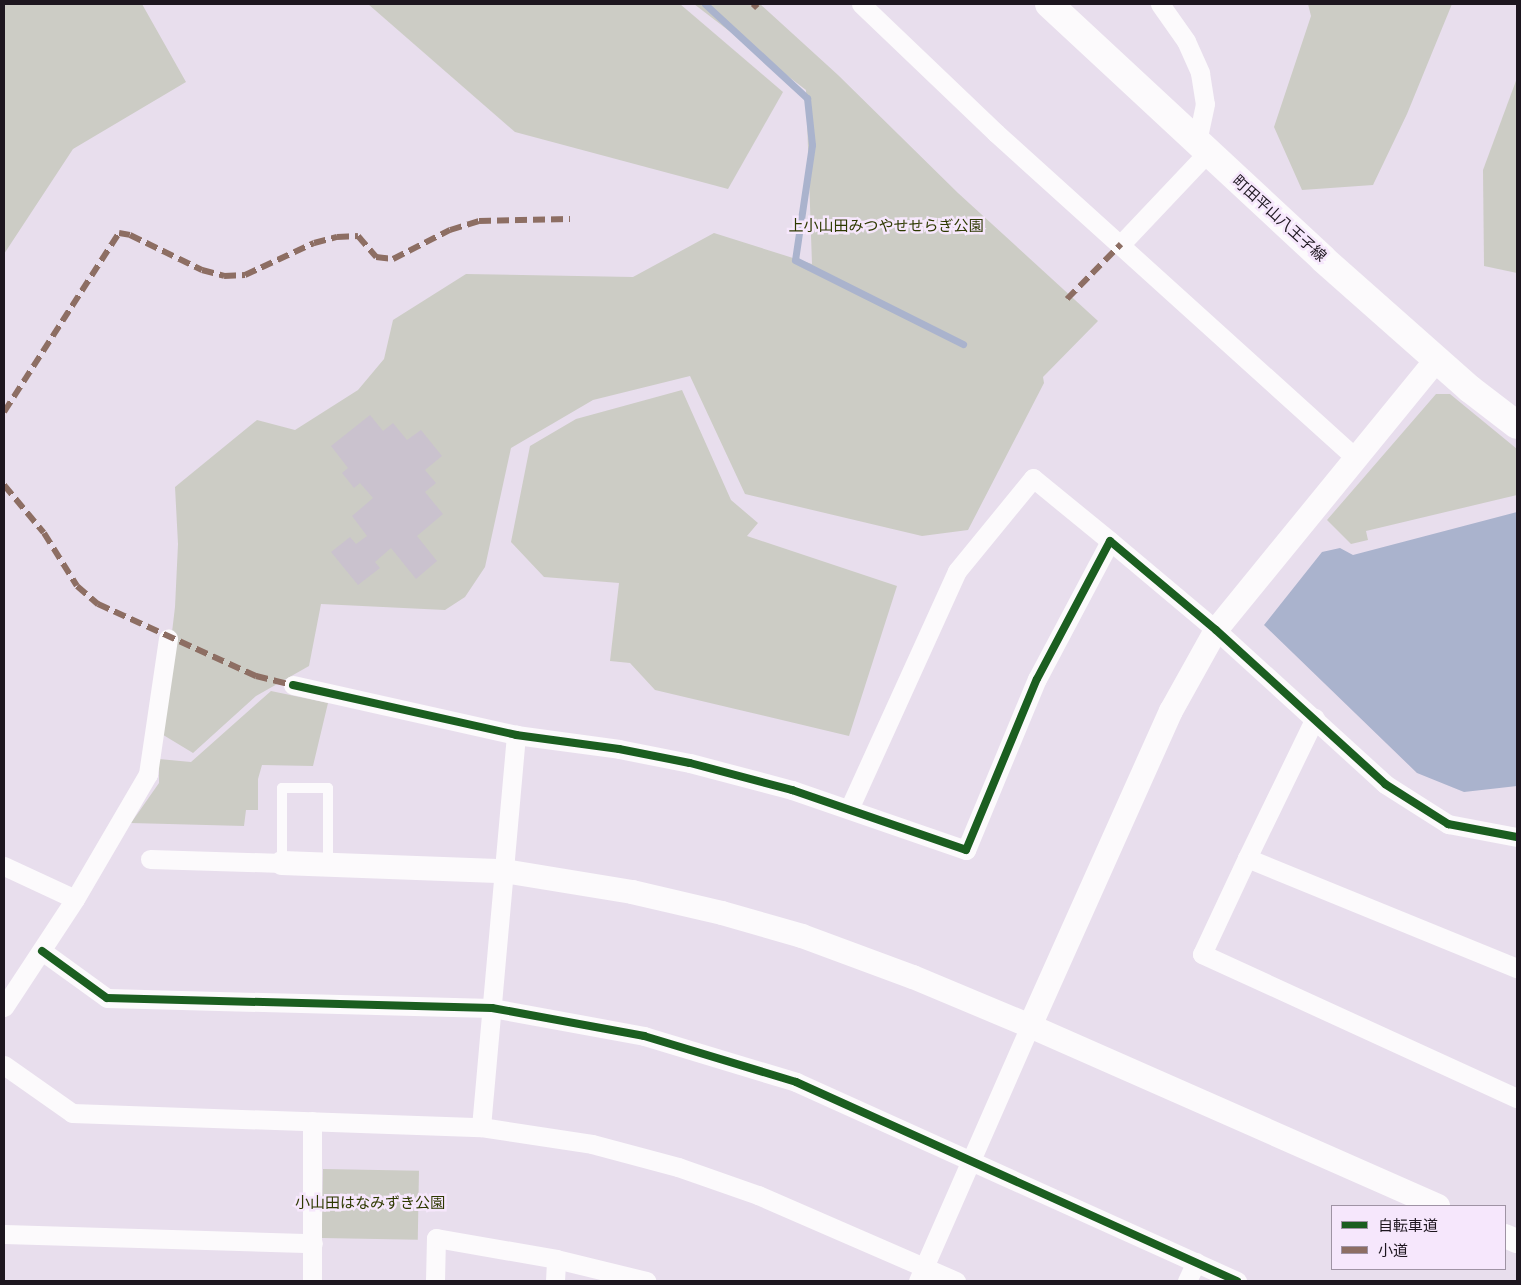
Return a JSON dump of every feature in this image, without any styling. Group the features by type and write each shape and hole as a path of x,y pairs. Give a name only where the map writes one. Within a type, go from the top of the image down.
{"main road":[{"name":"町田平山八王子線","path":"1049,4 1202,148 1436,360 1517,425"}],"street":[{"path":"861,4 996,132 1355,457"},
{"path":"1121,244 1202,148 1205,104 1200,74 1186,42 1160,4"},
{"path":"921,1274 1171,711 1216,630 1355,457 1436,360"},
{"path":"849,809 957,571 1033,478 1216,630 1386,784 1448,824 1517,837"},
{"path":"293,685 516,735 690,763 792,790 966,850 1037,679 1110,541"},
{"path":"4,1007 75,899 148,774 168,638"},
{"path":"1315,718 1202,954 1517,1098"},
{"path":"481,1127 516,735"},
{"path":"1247,858 1517,968"},
{"path":"150,859 504,871 632,892 740,918 877,963 1030,1026 1436,1205"},
{"path":"4,866 75,899"},
{"path":"42,950 107,998 492,1008 644,1036 796,1082 971,1159 1237,1281"},
{"path":"4,1065 72,1113 481,1127 592,1144 678,1167 758,1195 921,1274 956,1281"},
{"path":"312,1121 314,1243 312,1281"},
{"path":"4,1234 314,1243"},
{"path":"435,1281 436,1238 556,1259 646,1281"},
{"path":"555,1281 556,1259"},
{"path":"1188,1281 1196,1262"}],"lane":[{"path":"282,863 282,788 328,788 328,864"}],"green space":[{"path":"4,4 142,4 186,82 73,149 4,254"},
{"path":"368,4 680,4 783,92 728,189 515,132"},
{"name":"上小山田みつやせせらぎ公園","path":"694,4 760,4 838,75 958,193 1098,321 1043,377 1044,383 968,530 922,536 745,494 690,376 593,400 511,448 485,567 465,597 445,610 321,604 309,666 256,696 193,753 160,733 175,607 178,544 175,487 257,420 295,430 358,390 384,359 393,320 466,274 633,277 714,233 812,264 806,90"},
{"path":"1308,4 1452,4 1407,114 1373,185 1302,190 1274,127 1311,16"},
{"path":"1517,78 1517,273 1484,266 1483,170"},
{"path":"682,390 731,500 758,523 747,536 897,586 849,736 655,690 630,663 610,661 619,583 544,577 511,542 530,446 576,419"},
{"path":"1436,394 1450,394 1517,449 1517,495 1366,531 1368,540 1351,544 1327,520"},
{"path":"271,691 328,703 313,766 262,765 258,779 258,810 246,810 244,826 131,823 159,783 159,759 191,762"},
{"name":"小山田はなみずき公園","path":"323,1169 419,1171 418,1240 322,1238"}],"water":[{"path":"1517,512 1517,786 1464,792 1417,773 1264,625 1322,552 1340,548 1353,555"}],"building":[{"path":"370,415 383,431 393,423 407,440 421,430 442,456 425,470 436,483 425,492 443,514 417,536 437,561 416,579 391,548 375,562 380,568 358,585 331,552 350,537 356,544 367,536 352,516 373,498 360,483 354,488 342,473 348,468 331,446"}],"waterway":[{"path":"705,4 807,98 812,145 795,260 963,344"}],"marked path":[{"path":"753,8 757,4"},
{"path":"4,412 119,233 130,235 202,270 224,276 245,275 314,243 337,237 358,236 376,257 393,259 450,230 479,221 570,219"},
{"path":"1067,299 1121,244"},
{"path":"4,485 44,533 77,586 98,604 256,676 293,685"}],"cycle path":[{"path":"293,685 516,735 619,749 690,763 792,790 966,850 1037,679 1110,541 1216,630 1385,784 1448,824 1517,837"},
{"path":"42,951 107,998 492,1008 644,1036 796,1082 1237,1281"}]}
